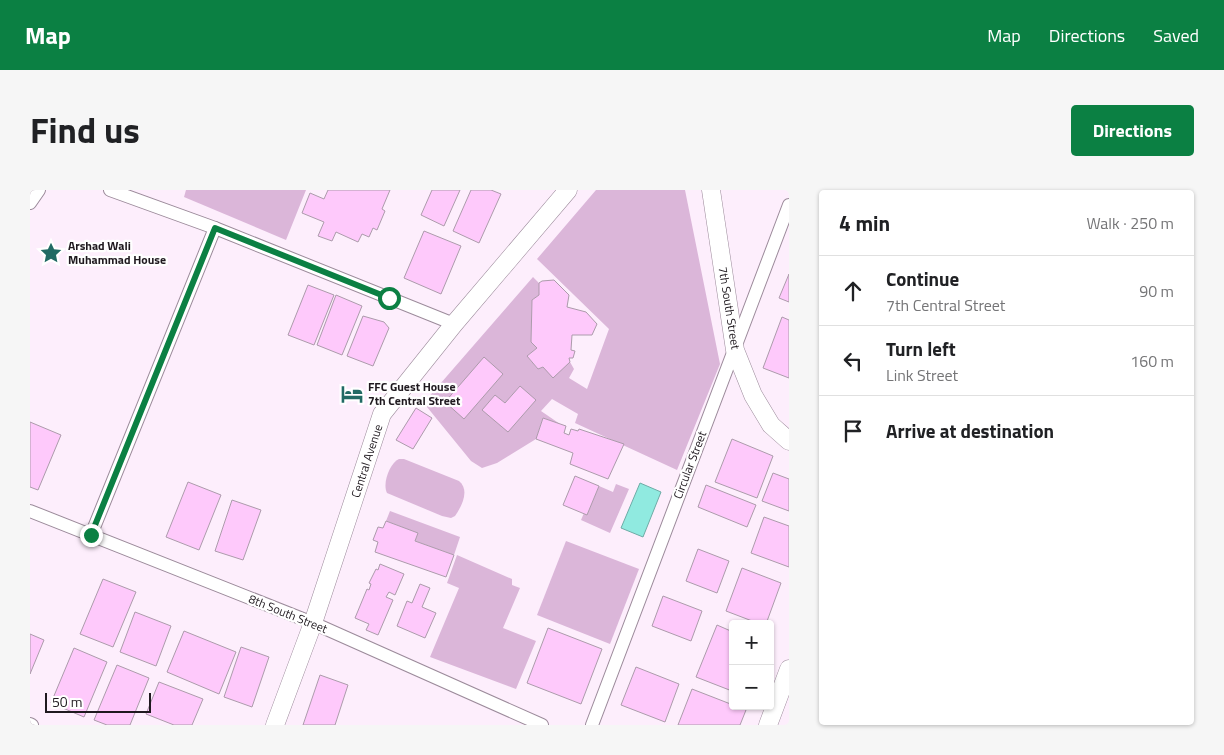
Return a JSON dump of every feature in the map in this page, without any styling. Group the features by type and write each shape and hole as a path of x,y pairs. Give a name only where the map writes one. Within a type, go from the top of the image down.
{"street":[{"path":"30,203 39,190"},
{"path":"110,190 215,228 454,324"},
{"name":"Central Avenue","path":"275,725 313,623 382,414 454,324 568,190"},
{"name":"7th South Street","path":"712,190 735,350 752,395 771,425 789,441"},
{"name":"Circular Street","path":"592,725 789,205"},
{"path":"91,535 215,228"},
{"name":"8th South Street","path":"30,511 313,623 542,725"},
{"path":"768,725 789,669"}],"shaded area":[{"path":"186,190 306,190 286,240 184,197"},
{"path":"596,190 685,190 720,364 677,470 575,423 578,414 552,399 541,411 560,424 543,418 536,439 497,463 482,468 471,461 427,407 427,399 533,277 539,283 539,295 532,300 531,342 537,348 527,356 538,369 570,362 574,369 569,378 587,389 609,329 537,259"},
{"path":"399,459 404,459 459,481 464,489 464,498 455,516 451,518 442,516 387,493 386,479 393,465"},
{"path":"640,483 661,492 643,537 621,528"},
{"path":"616,484 629,489 610,533 581,520 584,513 587,514 599,486 613,492"},
{"path":"390,511 460,537 454,555 415,541 418,533 386,521"},
{"path":"566,541 639,569 610,644 537,615"},
{"path":"457,555 512,579 512,585 520,588 503,628 536,641 516,689 430,657 459,588 447,583"}],"building":[{"path":"328,190 390,190 382,209 385,211 377,230 373,228 369,237 362,234 358,242 336,232 332,241 318,236 324,222 302,213 310,193 324,199"},
{"path":"432,190 460,190 444,226 421,215"},
{"path":"471,190 491,190 501,194 479,243 453,231"},
{"path":"424,231 461,246 441,294 404,278"},
{"path":"789,274 789,302 779,298"},
{"path":"554,280 569,295 567,307 586,312 597,324 592,335 572,335 571,350 575,351 573,358 569,358 570,362 553,378 543,367 538,369 527,356 537,348 531,342 532,300 539,295 539,283"},
{"path":"308,285 334,295 314,345 288,335"},
{"path":"336,295 362,306 342,355 317,345"},
{"path":"363,316 384,322 389,328 373,366 347,356"},
{"path":"782,317 789,320 789,378 763,368"},
{"path":"484,357 503,374 464,419 445,402"},
{"path":"520,386 536,400 508,432 482,410 495,395 505,403"},
{"path":"416,408 432,418 413,449 396,440"},
{"path":"543,418 566,426 564,433 569,435 571,429 578,431 579,429 624,444 608,479 570,464 573,453 536,439"},
{"path":"30,422 61,435 38,490 30,487"},
{"path":"732,439 773,456 757,498 715,482"},
{"path":"773,473 789,479 789,511 762,501"},
{"path":"575,476 599,486 587,515 563,505"},
{"path":"188,482 221,495 199,550 166,537"},
{"path":"706,485 756,505 747,527 698,507"},
{"path":"232,500 261,510 243,560 215,551"},
{"path":"764,517 789,526 789,567 751,553"},
{"path":"386,521 418,533 415,541 454,555 446,577 375,552 378,542 373,540 378,527 383,528"},
{"path":"698,549 729,561 717,593 686,581"},
{"path":"380,564 404,574 395,595 389,592 386,597 393,600 378,635 366,630 369,624 355,618 367,589 369,590 371,584 369,583"},
{"path":"742,568 781,583 767,620 750,620 726,611"},
{"path":"103,579 136,592 113,647 80,634"},
{"path":"420,584 430,588 422,607 436,613 425,638 397,626 407,601 412,603"},
{"path":"663,596 702,611 691,641 652,626"},
{"path":"135,612 171,626 156,666 120,652"},
{"path":"717,625 729,630 729,690 696,677"},
{"path":"548,628 602,649 581,704 527,683"},
{"path":"184,631 236,652 219,694 167,672"},
{"path":"30,634 44,640 30,674"},
{"path":"241,647 269,657 252,707 224,697"},
{"path":"74,648 107,662 84,717 51,703"},
{"path":"117,665 149,678 130,725 107,725 94,720"},
{"path":"636,667 679,684 665,722 621,705"},
{"path":"320,675 348,685 335,725 303,725"},
{"path":"159,682 203,699 192,725 174,725 146,714"},
{"path":"692,689 729,703 729,710 746,710 740,725 678,725"}],"place":[{"name":"Arshad Wali Muhammad House","path":"51,253"},
{"name":"FFC Guest House 7th Central Street","path":"352,394"}],"route":[{"path":"91,535 215,228 389,298"}]}
